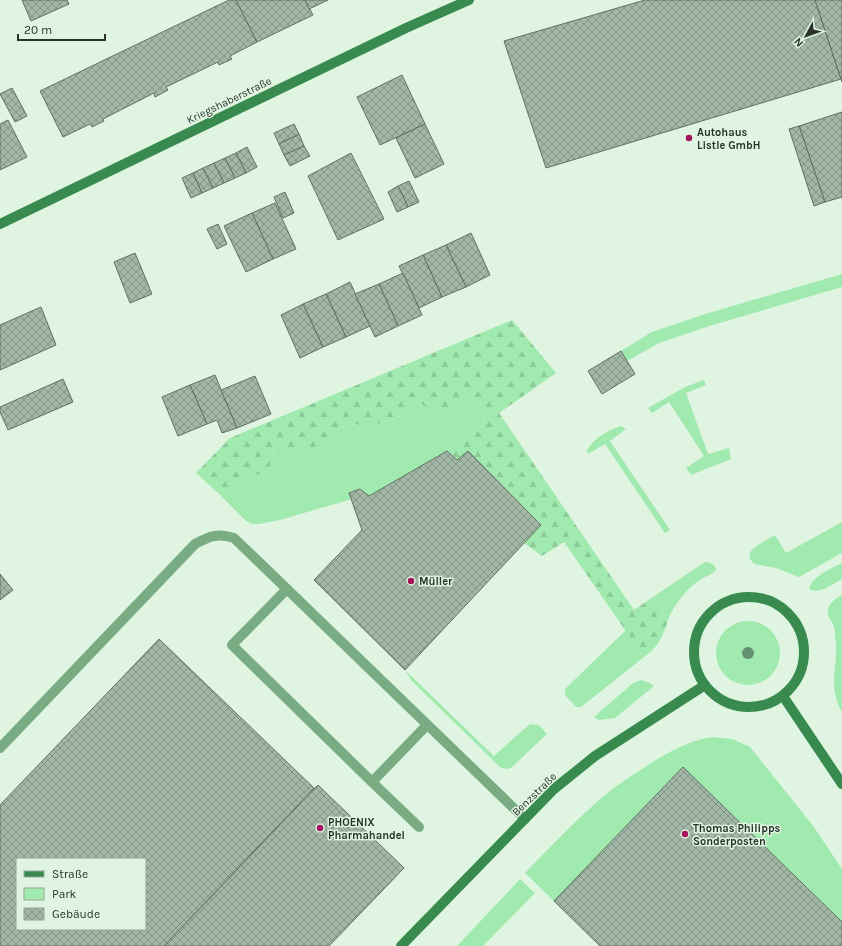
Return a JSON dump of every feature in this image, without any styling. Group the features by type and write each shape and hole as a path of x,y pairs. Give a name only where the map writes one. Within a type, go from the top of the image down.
{"street":[{"name":"Kriegshaberstraße","path":"0,224 406,28 469,0"},
{"path":"741,598 759,598 776,604 790,616 800,631 804,648 802,666 795,683 783,696 768,704 751,708 733,705 717,698 705,685 697,671 694,655 696,638 702,624 712,611 726,602 741,598"},
{"name":"Benzstraße","path":"402,946 554,789 595,756 705,685"},
{"path":"783,696 842,784"}],"lane":[{"path":"0,748 194,544 212,536 222,534 234,538 525,819"},
{"path":"287,589 232,645 419,827"},
{"path":"372,782 427,725"}],"green space":[{"path":"842,274 842,287 706,327 659,343 627,361 621,351 652,332 702,315"},
{"path":"512,320 556,373 499,413 634,610 653,597 668,620 659,641 644,657 564,542 542,556 524,543 541,524 468,451 457,460 447,451 486,423 465,389 455,404 448,408 430,411 416,399 404,414 388,421 369,426 351,424 339,428 314,448 297,454 285,446 264,473 249,477 234,488 217,492 196,473 230,438"},
{"path":"704,380 706,385 686,393 708,454 729,448 731,459 691,475 686,468 704,456 669,402 652,413 648,408 685,387"},
{"path":"465,389 486,423 447,451 369,496 360,489 350,493 352,499 280,520 252,524 246,521 217,492 234,488 249,477 264,473 285,446 328,436 339,428 351,424 369,426 388,421 404,414 416,399"},
{"path":"621,426 626,429 610,441 670,530 665,533 605,444 588,454 587,450 597,438 606,432"},
{"path":"842,522 842,553 799,577 776,568 754,564 750,559 750,552 755,547 775,535 786,553"},
{"path":"705,562 711,563 716,569 715,571 701,579 686,592 674,608 668,620 653,597"},
{"path":"842,563 842,579 822,590 817,591 809,589 814,580 828,570"},
{"path":"842,595 842,712 837,702 834,683 836,656 835,630 828,612 831,603"},
{"path":"748,621 760,623 771,630 778,641 780,653 778,665 771,676 760,683 748,685 736,683 725,676 718,665 716,653 718,641 725,630 736,623"},
{"path":"626,630 644,657 581,707 576,707 565,695 565,689"},
{"path":"405,670 494,756 530,724 539,725 547,734 512,767 508,769 501,768 411,680"},
{"path":"641,680 654,686 615,718 599,720 594,717 633,683"},
{"path":"712,737 732,739 750,747 814,827 842,869 842,922 683,768 554,901 525,873 599,800 618,785 673,750 688,743"},
{"path":"520,879 535,893 483,946 457,946"}],"building":[{"path":"22,0 67,0 69,4 31,21"},
{"path":"229,0 236,0 257,42 230,56 232,59 219,65 218,62 166,87 168,90 155,97 154,93 103,119 104,121 92,127 90,124 63,137 40,91"},
{"path":"236,0 305,0 313,15 257,42"},
{"path":"305,0 328,0 309,9"},
{"path":"645,0 815,0 841,79 546,168 504,41"},
{"path":"815,0 842,0 842,82 841,79"},
{"path":"402,75 425,124 380,145 357,97"},
{"path":"12,88 27,116 15,122 0,94"},
{"path":"842,112 842,197 825,202 799,126"},
{"path":"8,120 27,157 0,170 0,124"},
{"path":"294,124 299,134 279,144 274,133"},
{"path":"425,124 444,164 415,178 396,138"},
{"path":"799,126 825,202 814,206 789,129"},
{"path":"299,134 304,146 284,155 279,144"},
{"path":"304,146 310,156 290,166 284,155"},
{"path":"247,147 257,167 246,173 236,153"},
{"path":"236,153 246,173 235,178 225,158"},
{"path":"351,153 384,219 338,240 308,176"},
{"path":"225,158 235,178 224,183 214,163"},
{"path":"214,163 224,183 213,188 203,168"},
{"path":"203,168 213,188 202,193 193,173"},
{"path":"193,173 202,193 191,198 182,178"},
{"path":"409,181 419,202 408,207 398,186"},
{"path":"398,186 408,207 397,212 388,192"},
{"path":"285,192 294,213 283,218 274,197"},
{"path":"275,203 296,249 273,259 252,213"},
{"path":"252,213 273,259 246,272 224,226"},
{"path":"218,224 227,244 217,249 207,229"},
{"path":"471,233 490,275 466,287 446,245"},
{"path":"446,245 466,287 442,297 423,255"},
{"path":"135,253 152,294 130,303 114,262"},
{"path":"423,255 442,297 419,308 399,266"},
{"path":"403,273 422,315 398,326 379,284"},
{"path":"350,282 370,326 346,337 326,294"},
{"path":"379,284 398,326 375,337 355,294"},
{"path":"326,294 346,337 323,347 303,304"},
{"path":"303,304 323,347 300,358 281,315"},
{"path":"41,307 56,345 0,370 0,325"},
{"path":"621,351 635,374 602,394 588,371"},
{"path":"215,375 237,428 222,433 217,420 207,424 190,385"},
{"path":"255,376 271,414 237,428 221,390"},
{"path":"63,379 73,402 8,430 0,412 0,407"},
{"path":"190,385 207,424 178,436 162,397"},
{"path":"447,451 457,460 468,451 541,525 405,670 314,580 362,530 349,493 360,489 369,496"},
{"path":"0,574 13,590 0,600"},
{"path":"159,639 314,788 164,946 0,946 0,805"},
{"name":"Thomas Philipps Sonderposten","path":"683,767 842,922 842,946 600,946 554,901"},
{"name":"PHOENIX Pharmahandel","path":"318,785 404,868 329,946 164,946"}],"place":[{"name":"Autohaus Listle GmbH","path":"689,138"},
{"name":"Müller","path":"411,581"},
{"name":"PHOENIX Pharmahandel","path":"320,828"},
{"name":"Thomas Philipps Sonderposten","path":"685,834"}]}
